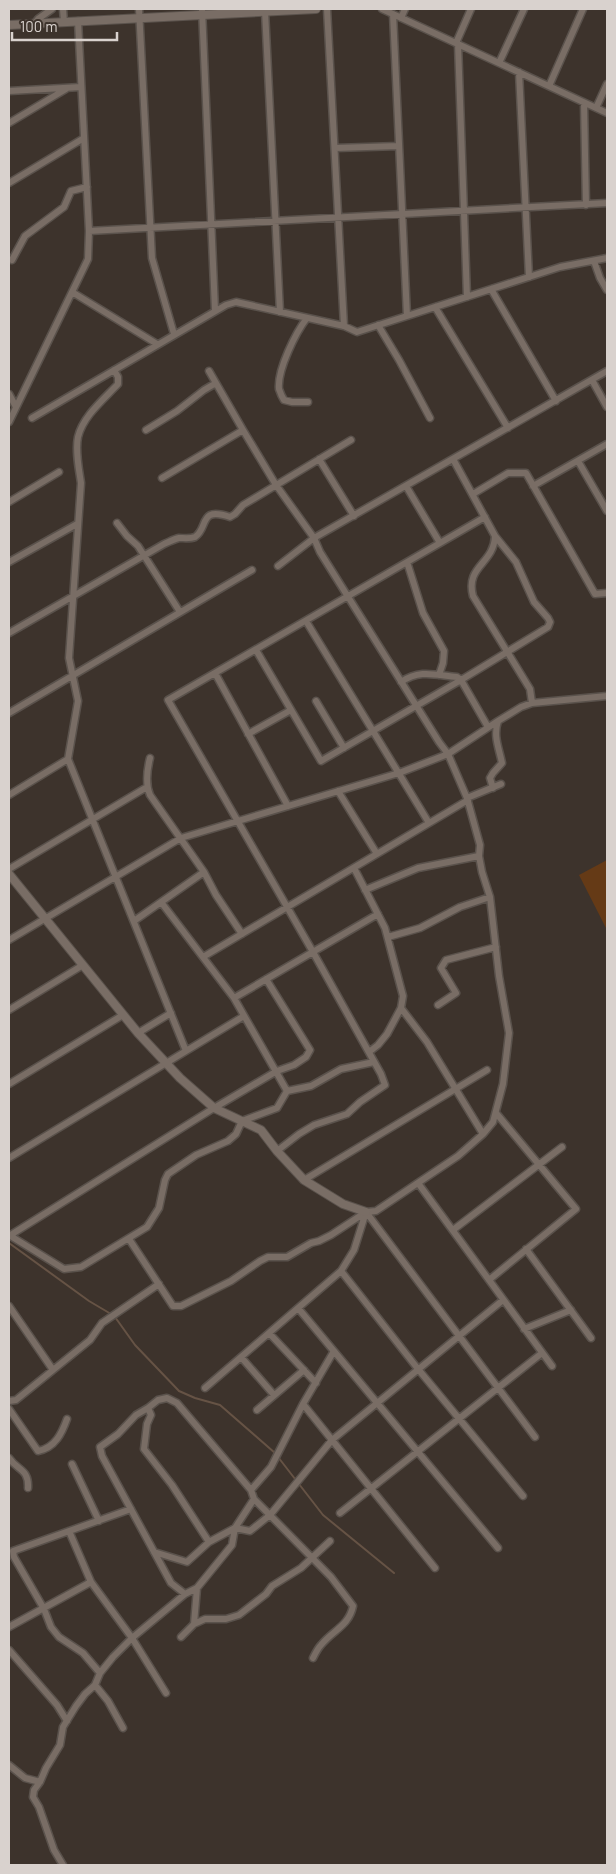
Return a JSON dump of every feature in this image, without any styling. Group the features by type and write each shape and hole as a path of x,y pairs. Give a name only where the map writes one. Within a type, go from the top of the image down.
{"street":[{"path":"35,23 52,9"},
{"path":"63,9 64,22"},
{"path":"139,9 152,258 174,334"},
{"path":"9,25 139,18 202,12 265,12 316,9"},
{"path":"327,9 344,326"},
{"path":"382,9 607,114"},
{"path":"401,18 405,9"},
{"path":"466,297 457,44 471,9"},
{"path":"499,63 524,9"},
{"path":"549,86 583,9"},
{"path":"202,12 215,310"},
{"path":"265,12 280,312"},
{"path":"393,14 407,316"},
{"path":"9,422 88,260 89,231 78,22"},
{"path":"518,72 529,277"},
{"path":"596,108 607,84"},
{"path":"9,123 68,88"},
{"path":"9,91 81,88"},
{"path":"584,103 586,205"},
{"path":"9,184 84,138"},
{"path":"334,148 399,146"},
{"path":"12,260 25,236 32,229 64,207 71,191 87,186"},
{"path":"89,231 607,203"},
{"path":"32,418 215,310 236,302 344,326 357,332 560,267 607,258"},
{"path":"594,261 607,290"},
{"path":"492,289 556,401"},
{"path":"72,292 157,344"},
{"path":"435,307 508,428"},
{"path":"307,318 298,329 291,344 279,388 284,400 308,402"},
{"path":"378,325 400,360 430,418"},
{"path":"114,370 118,377 118,384 82,426 78,438 81,484 69,658 78,701 68,759 186,1051"},
{"path":"9,874 138,1034 166,1063 214,1108 261,1130 277,1151 304,1180 344,1204 366,1212 376,1211 458,1156 492,1122 504,1084 510,1033 490,897 479,856 480,845 468,799 448,754 438,742 347,597 320,552 314,538 276,485 209,371"},
{"path":"278,566 314,538 607,371"},
{"path":"592,380 607,407"},
{"path":"146,430 177,411 216,383"},
{"path":"9,394 16,407"},
{"path":"162,478 243,430"},
{"path":"9,633 175,539 192,538 201,531 203,523 207,518 214,514 230,517 236,514 243,505 351,440"},
{"path":"534,486 607,444"},
{"path":"319,459 354,516"},
{"path":"256,650 322,761 548,627 550,622 544,612 534,602 516,562 495,536 453,459"},
{"path":"578,461 607,511"},
{"path":"9,502 60,472"},
{"path":"472,494 508,473 526,473 595,594 607,593"},
{"path":"406,486 440,543"},
{"path":"277,1151 314,1125 347,1114 360,1102 385,1085 313,952 168,700 485,517"},
{"path":"117,523 138,546 180,612"},
{"path":"9,562 77,524"},
{"path":"495,536 491,553 474,574 470,585 473,596 530,689 532,703"},
{"path":"408,562 423,613 444,651 439,675"},
{"path":"9,713 252,570"},
{"path":"306,621 429,823"},
{"path":"215,673 288,806"},
{"path":"402,682 418,674 457,677 461,680 488,727"},
{"path":"9,940 181,838 399,773 448,754 488,727 521,707 532,703 607,696"},
{"path":"316,701 344,748"},
{"path":"248,734 291,710"},
{"path":"493,788 490,778 492,773 502,764 496,741 495,729 498,721"},
{"path":"150,758 147,768 147,787 150,795 204,872 216,895 242,934"},
{"path":"9,795 68,759"},
{"path":"203,957 468,799 501,784"},
{"path":"9,869 147,787"},
{"path":"338,791 377,854"},
{"path":"365,890 418,868 479,856"},
{"path":"354,868 388,938 403,996 401,1008 386,1034 378,1045 368,1052"},
{"path":"134,921 204,872"},
{"path":"388,938 420,928 460,907 490,897"},
{"path":"161,902 234,998 287,1091"},
{"path":"234,998 378,914"},
{"path":"438,1004 456,993 441,968 446,960 496,947"},
{"path":"9,1010 83,965"},
{"path":"266,979 310,1050 306,1057 277,1071 214,1108 9,1236 64,1269 81,1267 147,1227 159,1208 164,1180 168,1174 196,1155 228,1141 236,1134 242,1121 277,1108 287,1091 311,1086 341,1069 374,1062"},
{"path":"401,1008 426,1042 482,1134"},
{"path":"138,1034 171,1013"},
{"path":"9,1084 123,1015"},
{"path":"9,1158 244,1016"},
{"path":"304,1180 487,1070"},
{"path":"489,1280 576,1209 496,1113"},
{"path":"453,1230 562,1147"},
{"path":"418,1183 552,1366"},
{"path":"205,1388 341,1271 354,1250 366,1212"},
{"path":"129,1239 173,1306 181,1306 231,1281 268,1257 287,1257 311,1243 319,1241 366,1212"},
{"path":"366,1212 535,1437"},
{"path":"526,1250 591,1338"},
{"path":"341,1271 418,1369 523,1496"},
{"path":"9,1401 16,1400 90,1340 102,1323 159,1284"},
{"path":"154,1552 187,1562 209,1542 235,1528 250,1530 270,1515 332,1440 503,1300"},
{"path":"298,1308 498,1548"},
{"path":"10,1309 53,1370"},
{"path":"524,1329 570,1310"},
{"path":"269,1332 316,1383"},
{"path":"251,1490 271,1467 303,1404 334,1351"},
{"path":"340,1513 542,1353"},
{"path":"241,1357 274,1395"},
{"path":"257,1410 304,1370"},
{"path":"185,1594 171,1582 102,1456 100,1446 118,1434 136,1415 158,1400 167,1398 177,1402 251,1490 254,1498 331,1577 353,1606 351,1615 345,1624 321,1644 313,1658"},
{"path":"303,1404 435,1568"},
{"path":"148,1408 151,1416 146,1424 144,1448 172,1485 209,1542"},
{"path":"9,1410 38,1451 43,1450 58,1437 67,1419"},
{"path":"9,1458 25,1473 28,1479 28,1488"},
{"path":"72,1464 98,1521"},
{"path":"63,1865 54,1850 39,1807 33,1797 34,1790 60,1745 63,1727 85,1694 95,1685 100,1673 132,1638 185,1594 196,1588 232,1545 235,1528 254,1498"},
{"path":"100,1673 83,1653 59,1637 51,1627 44,1609 14,1558 13,1551 131,1509"},
{"path":"69,1531 92,1582 132,1638 166,1693"},
{"path":"181,1637 194,1624 205,1620 226,1619 239,1615 255,1604 272,1586 301,1568 330,1541"},
{"path":"9,1627 92,1582"},
{"path":"194,1624 196,1588"},
{"path":"9,1650 57,1705 67,1721"},
{"path":"95,1685 108,1701 123,1728"},
{"path":"9,1766 25,1778 40,1782"}],"shaded area":[{"path":"607,860 607,930 579,875"}],"waterway":[{"path":"9,1243 89,1301 111,1314"},
{"path":"115,1317 135,1345 179,1391 220,1405 275,1453"},
{"path":"278,1457 323,1515 394,1573"}]}
